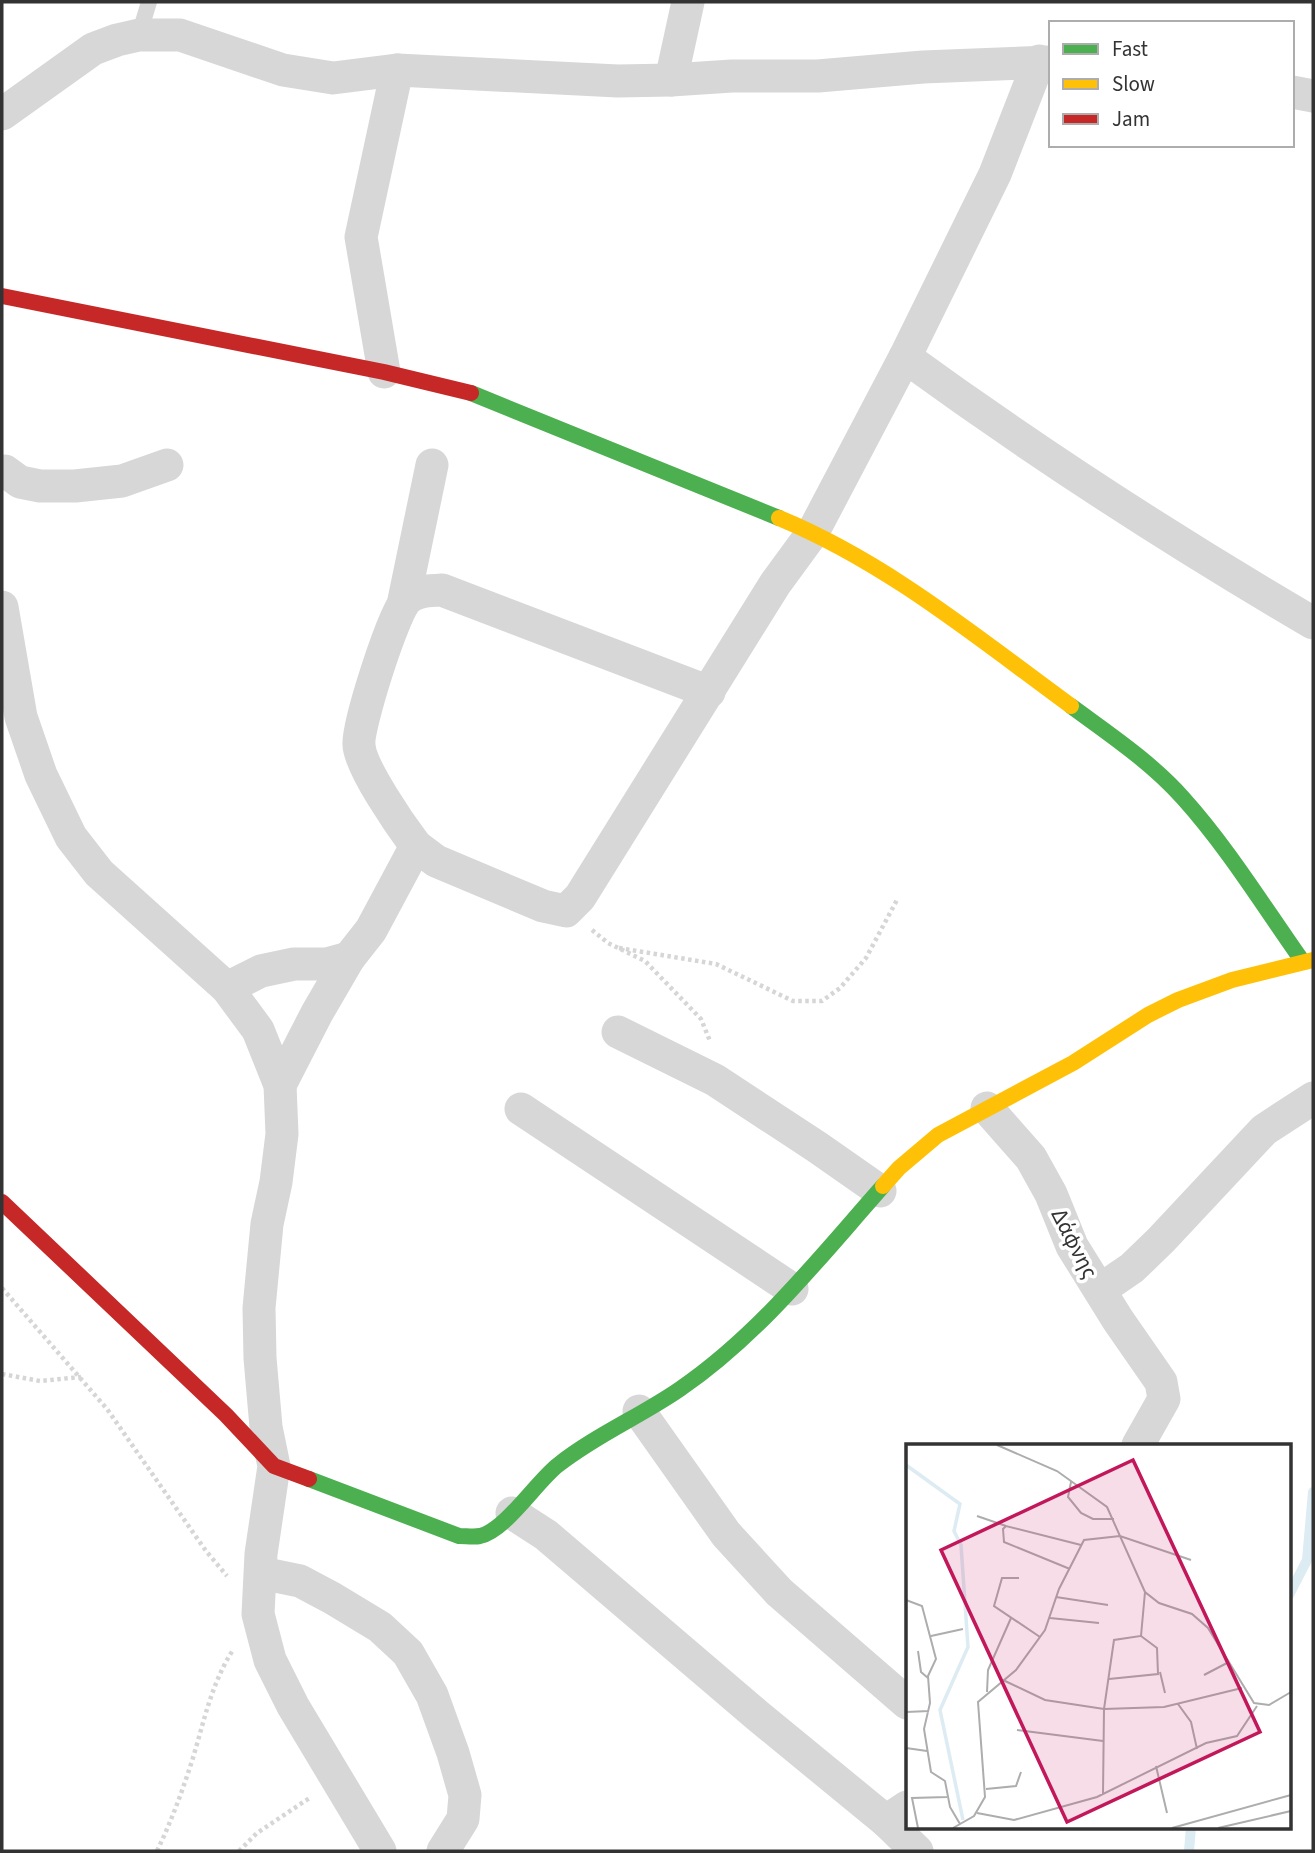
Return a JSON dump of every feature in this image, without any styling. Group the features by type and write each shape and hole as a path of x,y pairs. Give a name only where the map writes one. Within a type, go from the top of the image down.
{"street":[{"path":"671,80 688,2"},
{"path":"2,114 93,49 139,35 180,35 283,70 332,78 397,70 618,81 671,80 732,76 818,76 1045,61 995,174 905,358 813,532 775,584 580,897 566,911 543,906 436,861 416,846 364,766 358,743 393,622 404,600 432,465"},
{"path":"384,372 361,237 397,70"},
{"path":"1294,92 1313,96"},
{"path":"2,296 384,372 472,394 813,532 914,591 1123,744 1182,797 1308,961 1232,980 1178,1000 1073,1063 938,1135 899,1168 753,1329 679,1390 639,1412 556,1466 512,1514 497,1528 481,1536 459,1536 274,1466 226,1415 2,1202"},
{"path":"905,358 990,419 1162,531 1313,623"},
{"path":"3,470 20,482 75,486 122,481 167,465"},
{"path":"404,600 416,592 442,590 709,692"},
{"path":"2,607 21,717 41,775 71,836 99,873 227,988 258,1030 280,1085 282,1133 267,1224 259,1308 266,1427 274,1466 258,1614 270,1660 293,1706 380,1851"},
{"path":"280,1085 317,1013 349,958 371,930 416,846"},
{"path":"227,988 261,971 294,964 327,964 349,958"},
{"path":"618,1032 715,1080 880,1191"},
{"path":"1100,1290 1132,1268 1161,1240 1256,1138 1313,1098"},
{"name":"Δάφνης","path":"986,1108 1031,1158 1051,1194 1072,1246 1161,1382 1164,1399 1139,1444"},
{"path":"521,1109 792,1289"},
{"path":"639,1412 726,1534 779,1592 906,1702"},
{"path":"512,1514 545,1535 758,1716 897,1814 917,1851"},
{"path":"261,1573 300,1581 332,1598 380,1627 408,1653 432,1695 465,1795 463,1819 443,1851"}],"lane":[{"path":"139,35 149,2"}],"path":[{"path":"619,948 716,964 793,1001 822,1001 840,988 866,958 898,898"},
{"path":"566,911 619,948 645,961 701,1019 713,1048 715,1080"},
{"path":"2,1288 82,1377 206,1551 258,1614 222,1666 172,1821 157,1851"},
{"path":"2,1374 40,1381 82,1377"},
{"path":"239,1851 257,1833 295,1806 338,1782"}],"waterway":[{"path":"1290,1593 1307,1560 1313,1492"},
{"path":"1189,1851 1191,1828"}],"traffic: fast":[{"path":"471,393 779,518"},
{"path":"1071,706 1144,760 1183,798 1230,857 1303,962"},
{"path":"309,1479 459,1536 480,1536 490,1532 510,1516 558,1465 709,1368 788,1294 883,1186"}],"traffic: slow":[{"path":"779,518 857,556 894,579 966,628 1071,706"},
{"path":"883,1186 899,1168 938,1135 1073,1063 1148,1015 1178,1000 1232,980 1313,960"}],"traffic: jam":[{"path":"2,296 384,372 471,393"},
{"path":"2,1202 226,1415 274,1466 309,1479"}]}
